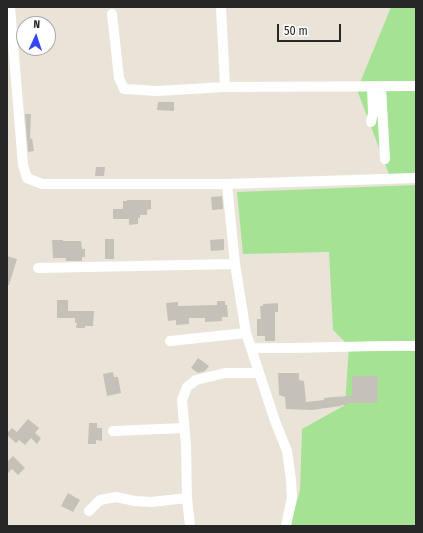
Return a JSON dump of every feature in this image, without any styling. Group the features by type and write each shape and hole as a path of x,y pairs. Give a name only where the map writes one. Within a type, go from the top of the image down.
{"street":[{"path":"10,7 23,166 27,178 42,184 227,184 416,178"},
{"path":"221,7 225,87"},
{"path":"112,14 119,78 124,89 157,91 225,87 416,86"},
{"path":"371,122 374,113 377,87"},
{"path":"377,87 385,159"},
{"path":"227,184 235,264 246,333 287,451 292,497 286,526"},
{"path":"38,268 235,264"},
{"path":"170,341 246,333"},
{"path":"252,348 301,349 375,345 416,346"},
{"path":"190,526 182,400 187,387 196,380 225,373 259,373"},
{"path":"113,431 184,428"},
{"path":"89,511 100,500 116,497 135,501 152,502 188,498"}],"green space":[{"path":"391,7 416,7 416,173 389,174 357,90"},
{"path":"416,185 416,526 290,526 300,490 302,429 345,405 349,346 333,330 329,252 243,254 237,192"}],"building":[{"path":"158,102 174,102 174,111 157,110"},
{"path":"25,114 31,114 30,139 32,138 34,151 28,152"},
{"path":"96,167 105,167 104,176 95,176"},
{"path":"222,196 223,209 212,210 211,197"},
{"path":"151,200 151,209 147,210 147,215 140,215 140,218 138,218 138,224 129,225 129,219 113,219 113,209 123,209 123,201"},
{"path":"105,239 114,239 114,259 105,259"},
{"path":"224,239 224,250 211,251 210,240"},
{"path":"52,240 81,241 82,249 85,249 85,257 82,257 82,261 66,261 66,258 53,258"},
{"path":"7,256 17,259 9,285 7,285"},
{"path":"57,300 68,300 68,311 94,311 93,326 76,328 77,323 75,323 75,318 57,318"},
{"path":"217,301 225,301 225,305 227,305 228,317 222,317 222,321 205,322 205,318 189,318 189,324 176,325 176,320 168,321 166,303 178,302 178,306 217,305"},
{"path":"278,303 278,312 275,312 275,341 265,341 265,336 257,336 257,319 261,319 260,306 263,306 263,304"},
{"path":"198,358 209,366 205,371 198,373 191,368"},
{"path":"113,372 114,377 118,377 121,393 107,396 103,374"},
{"path":"278,373 299,373 299,380 304,381 306,402 324,400 324,398 352,396 352,376 378,376 377,403 347,403 347,405 312,410 286,409 285,397 279,395"},
{"path":"28,419 39,428 35,433 41,438 37,444 31,438 25,445 19,440 16,443 7,435 7,433 12,428 17,432"},
{"path":"89,423 97,423 97,428 102,428 102,441 96,440 96,444 88,444"},
{"path":"13,456 25,468 18,475 12,469 7,474 7,462"},
{"path":"68,493 80,500 73,512 61,506"}]}
